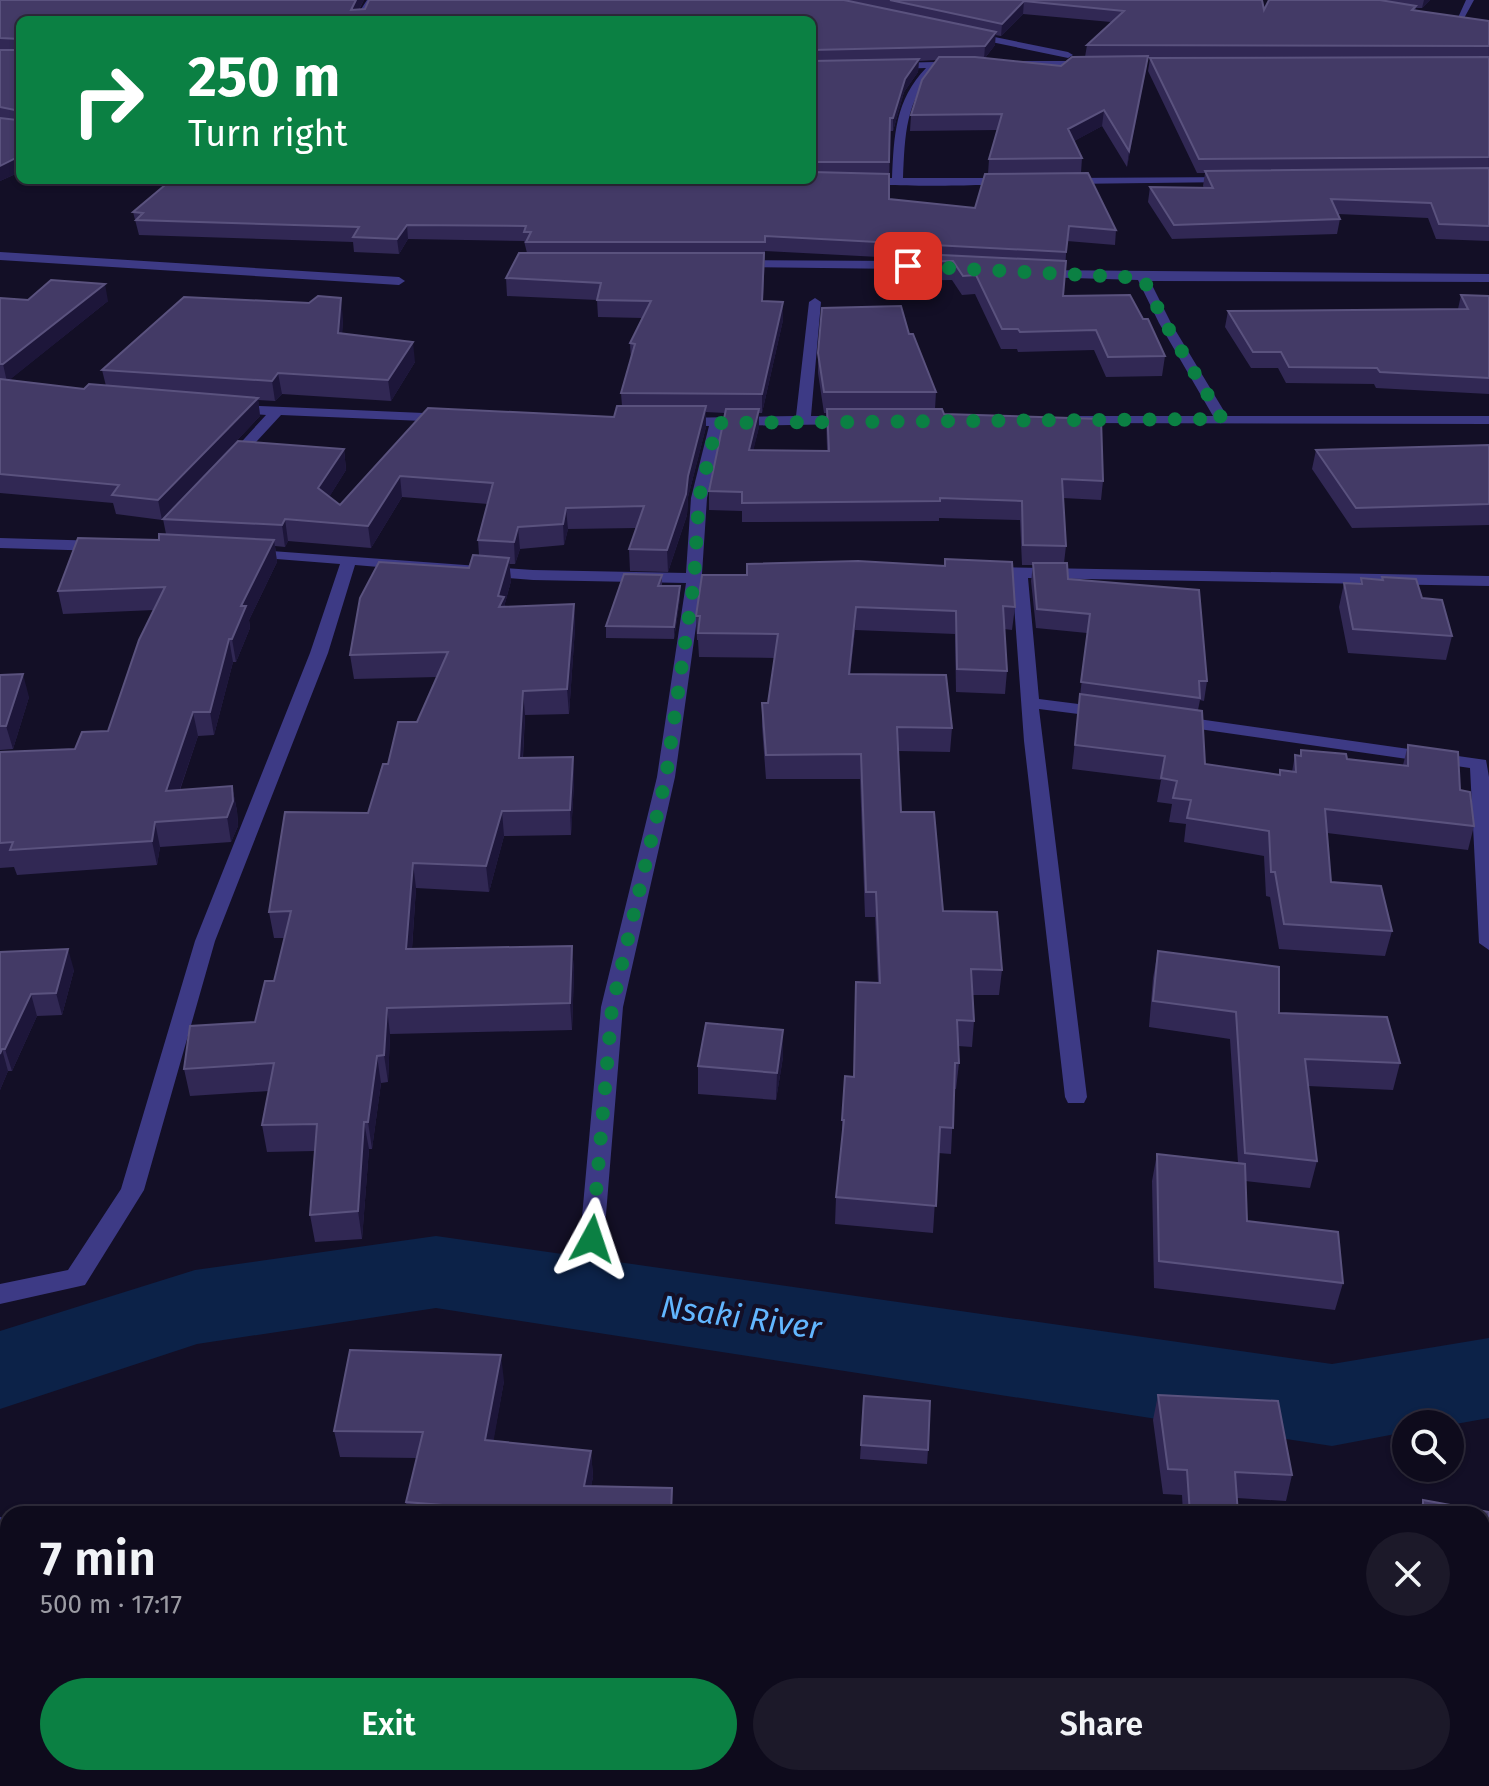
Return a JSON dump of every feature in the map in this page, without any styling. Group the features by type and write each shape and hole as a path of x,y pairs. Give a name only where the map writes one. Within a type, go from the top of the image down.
{"street":[{"path":"1459,20 1470,0"},
{"path":"1444,17 1474,22"},
{"path":"961,33 1096,59"},
{"path":"1003,64 1107,63"},
{"path":"897,182 906,97 918,80 935,65"},
{"path":"874,67 976,65"},
{"path":"1060,181 1242,178"},
{"path":"853,181 1017,181"},
{"path":"0,256 399,281"},
{"path":"722,264 912,266"},
{"path":"1019,272 1143,278 1489,278"},
{"path":"1143,278 1165,323 1222,419"},
{"path":"803,421 815,302"},
{"path":"215,407 468,419"},
{"path":"223,469 276,412"},
{"path":"670,422 865,420"},
{"path":"1067,420 1489,420"},
{"path":"592,1239 612,1007 666,777 694,580 699,498 717,423"},
{"path":"0,543 119,547"},
{"path":"226,550 533,575 740,579"},
{"path":"0,1294 76,1278 132,1190 205,941 319,653 349,560"},
{"path":"969,573 1489,581"},
{"path":"1020,573 1030,703 1076,1097"},
{"path":"1030,703 1124,714"},
{"path":"1155,718 1479,764 1489,943"}],"building":[{"path":"0,0 356,0 351,10 365,9 369,0 844,0 996,32 985,46 816,50 816,16 16,16 16,39 0,38"},
{"path":"890,0 1262,0 1264,10 1269,0 1380,0 1416,6 1412,10 1489,21 1489,46 1087,45 1124,11 1024,1 1002,24"},
{"path":"0,50 16,50 16,110 0,107"},
{"path":"1148,56 1129,151 1104,110 1068,129 1082,158 989,159 1002,114 911,115 922,80 939,57 975,57 1061,66 1072,57"},
{"path":"1489,57 1489,157 1199,159 1150,58"},
{"path":"919,59 905,79 893,118 890,118 889,162 816,162 816,61"},
{"path":"0,118 16,120 16,158 0,166"},
{"path":"1489,168 1489,226 1439,224 1431,203 1331,199 1340,219 1174,225 1150,187 1213,188 1205,171"},
{"path":"816,172 889,174 889,199 975,208 985,174 1088,173 1116,230 1069,226 1066,252 765,236 765,242 526,242 531,232 524,232 526,226 407,225 397,239 353,237 359,227 136,220 143,213 133,212 166,184 816,184"},
{"path":"879,252 1066,261 1063,296 1130,295 1143,319 1148,319 1165,356 1108,357 1096,330 1020,332 1018,329 1002,329 976,275 963,276 953,261 882,262"},
{"path":"519,253 764,253 762,301 783,302 762,394 621,393 635,344 630,343 651,301 597,300 601,283 506,278"},
{"path":"51,280 105,284 0,364 0,298 28,300"},
{"path":"1461,295 1489,296 1489,378 1380,372 1377,368 1289,367 1281,352 1253,352 1228,311 1468,309"},
{"path":"318,296 341,298 338,333 413,342 388,380 278,373 272,381 102,370 184,297 309,303"},
{"path":"901,306 909,334 913,334 936,392 824,392 818,353 822,308"},
{"path":"0,379 84,389 89,384 258,398 158,500 112,495 119,485 0,474"},
{"path":"617,406 706,406 686,494 667,550 629,549 644,506 566,508 563,524 518,527 514,542 478,540 493,483 400,476 368,526 285,519 282,525 163,519 238,441 344,449 318,488 340,505 428,408 614,417"},
{"path":"726,409 759,409 749,450 829,451 827,409 942,409 944,414 1101,419 1103,481 1062,479 1066,546 1023,545 1022,501 940,498 940,501 742,503 742,492 709,491"},
{"path":"1489,445 1489,504 1356,508 1316,450"},
{"path":"159,534 274,540 241,606 246,606 232,639 229,639 210,712 193,712 166,791 232,786 233,801 227,817 155,822 152,841 10,850 13,842 0,843 0,752 75,749 82,732 108,731 139,640 165,587 58,591 78,538 159,540"},
{"path":"473,555 509,558 498,596 504,597 499,607 574,604 567,689 523,691 519,758 573,757 570,810 502,811 486,866 413,863 406,949 572,946 570,1003 387,1008 384,1055 377,1056 368,1122 364,1122 358,1211 310,1215 317,1124 262,1125 274,1063 184,1069 190,1026 255,1022 265,981 274,981 291,911 269,912 285,812 368,813 383,764 388,764 398,722 417,722 448,652 350,655 360,598 379,562 469,568"},
{"path":"945,559 1012,562 1015,607 1003,606 1007,671 957,669 956,611 856,607 849,674 946,675 952,728 897,727 901,812 934,812 943,911 997,912 1002,970 971,969 974,1021 957,1020 959,1063 955,1063 953,1128 940,1127 936,1206 836,1197 845,1076 854,1077 856,982 880,983 876,892 866,892 861,754 766,755 762,703 768,703 778,634 698,633 700,616 696,616 702,575 747,575 747,564 858,561 945,566"},
{"path":"1033,563 1067,563 1068,579 1199,590 1207,681 1199,681 1200,698 1081,682 1090,614 1037,609"},
{"path":"624,574 662,575 658,586 680,586 674,627 606,626"},
{"path":"1382,577 1416,579 1422,598 1442,600 1452,636 1353,629 1344,583 1362,584 1361,578 1383,580"},
{"path":"23,674 6,726 0,726 0,675"},
{"path":"1080,694 1202,711 1205,764 1280,775 1280,770 1296,772 1295,755 1301,756 1301,750 1346,754 1347,759 1408,766 1408,745 1458,752 1460,790 1470,792 1474,826 1325,809 1331,882 1381,886 1392,931 1284,924 1275,872 1271,872 1269,831 1187,818 1191,800 1173,798 1177,781 1161,778 1165,756 1075,745"},
{"path":"68,949 56,993 31,994 0,1054 0,952"},
{"path":"1158,951 1279,967 1279,1013 1387,1017 1400,1063 1305,1059 1317,1161 1245,1153 1236,1012 1153,1001"},
{"path":"706,1023 783,1030 777,1073 698,1066"},
{"path":"1157,1154 1245,1164 1247,1221 1338,1232 1343,1283 1159,1261"},
{"path":"350,1350 501,1355 485,1440 591,1451 584,1486 672,1488 671,1506 455,1506 406,1502 423,1432 334,1431"},
{"path":"1158,1395 1278,1401 1292,1475 1235,1472 1237,1506 1189,1506 1187,1470 1168,1469"},
{"path":"864,1396 930,1401 928,1450 861,1445"},
{"path":"1423,1500 1456,1506 1423,1506"}],"waterway":[{"name":"Nsaki River","path":"0,1370 195,1307 436,1272 1332,1405 1489,1378"}],"route":[{"path":"592,1239 612,1007 666,777 694,580 699,498 717,423 1222,419 1165,323 1143,278 908,266"}]}
